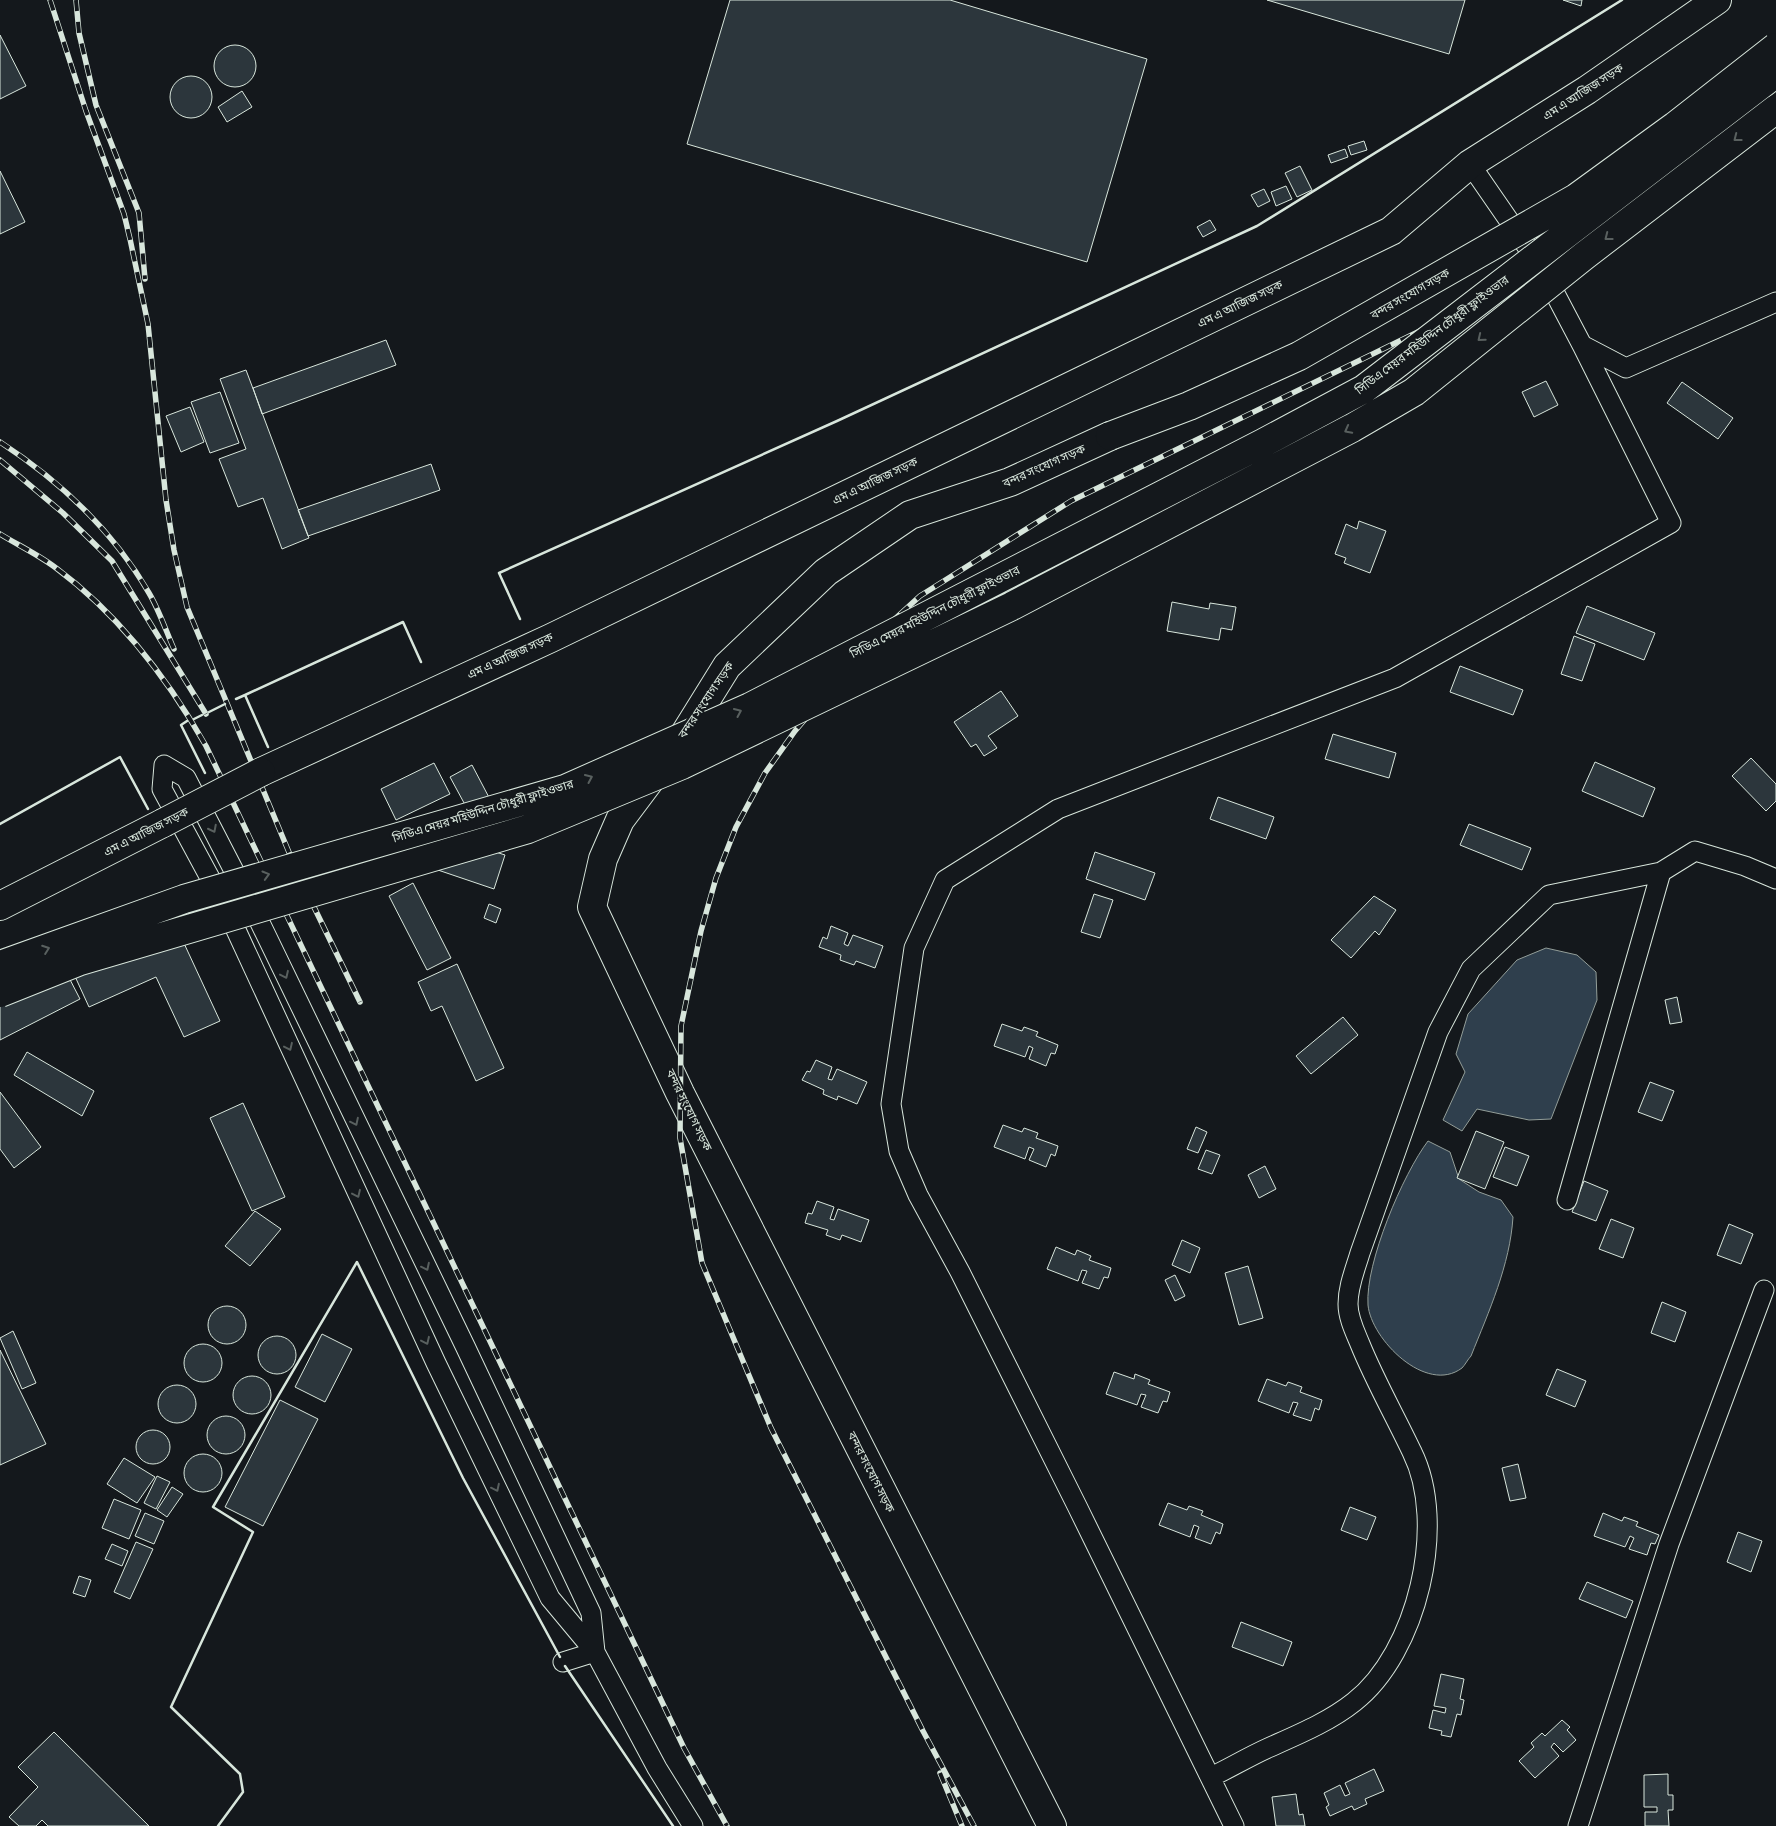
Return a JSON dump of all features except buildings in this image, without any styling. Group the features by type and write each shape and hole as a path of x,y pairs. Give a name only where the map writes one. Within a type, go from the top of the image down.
{"main road":[{"name":"এম এ আজিজ সড়ক","path":"0,906 261,772 551,638 1391,231 1470,164 1588,90 1717,0"},
{"name":"বন্দর সংযোগ সড়ক","path":"1052,1826 685,1102 592,907 603,859 620,820 686,732 727,666 826,572 910,515 1010,482 1110,436 1189,406 1300,356 1568,203 1675,126 1776,47"},
{"name":"সিডিএ মেয়র মহিউদ্দিন চৌধুরী ফ্লাইওভার","path":"0,965 184,899 565,789 750,707 1263,443 1364,389 1776,73"},
{"path":"0,994 80,961 528,829 682,765 1012,606 1343,433 1414,392 1584,256 1776,109"}],"street":[{"path":"1234,1826 964,1281 918,1195 899,1151 891,1104 914,948 945,880 1058,809 1395,678 1671,523 1541,267 1470,164"},
{"path":"1582,345 1626,368 1776,302"},
{"path":"595,1652 590,1612 465,1346 251,904 186,778 164,765 162,789 224,904 428,1346 550,1598 595,1652 657,1768 692,1826"},
{"path":"1211,1777 1334,1716 1355,1702 1371,1686 1392,1658 1413,1606 1428,1551 1422,1483 1414,1454 1368,1363 1352,1324 1348,1306 1350,1284 1438,1032 1471,969 1549,895 1661,872 1695,851 1745,866 1776,879"},
{"path":"1567,1200 1661,872"},
{"path":"1578,1826 1668,1544 1764,1290"},
{"path":"562,1662 595,1652"}],"water":[{"path":"1546,948 1577,955 1596,972 1597,1000 1551,1119 1529,1120 1477,1109 1462,1131 1443,1120 1465,1072 1456,1054 1468,1014 1517,960"},
{"path":"1428,1141 1450,1152 1459,1179 1479,1192 1501,1200 1513,1217 1508,1253 1503,1270 1471,1356 1462,1368 1448,1374 1433,1374 1417,1369 1403,1359 1379,1333 1371,1319 1368,1305 1369,1287 1379,1243 1397,1196"}],"railway":[{"path":"50,0 86,111 124,214 130,239 148,324 166,500 174,550 187,607 298,874 360,1002"},
{"path":"76,0 79,33 96,105 139,213 145,279"},
{"path":"974,1826 923,1731 771,1428 702,1263 680,1138 681,1026 701,931 716,878 736,827 765,773 795,731 874,638 920,596 1071,501 1424,329 1541,267 1716,165 1776,117"},
{"path":"0,442 44,473 102,528 135,570 149,593 174,649"},
{"path":"0,460 63,513 112,561 206,714"},
{"path":"0,534 36,554 79,586 121,627 158,672 206,746 684,1748 727,1826"},
{"path":"940,1773 962,1826"}],"wall":[{"path":"520,619 499,573 837,421 1257,226 1622,0"},
{"path":"268,747 245,695 403,622 421,662"},
{"path":"236,699 245,695"},
{"path":"209,712 225,704"},
{"path":"194,719 202,715"},
{"path":"187,721 181,725 205,773"},
{"path":"0,824 120,757 148,809"},
{"path":"218,1826 243,1792 240,1774 171,1707 253,1532 213,1507 357,1262 463,1478 560,1657"},
{"path":"565,1666 673,1826"}]}
